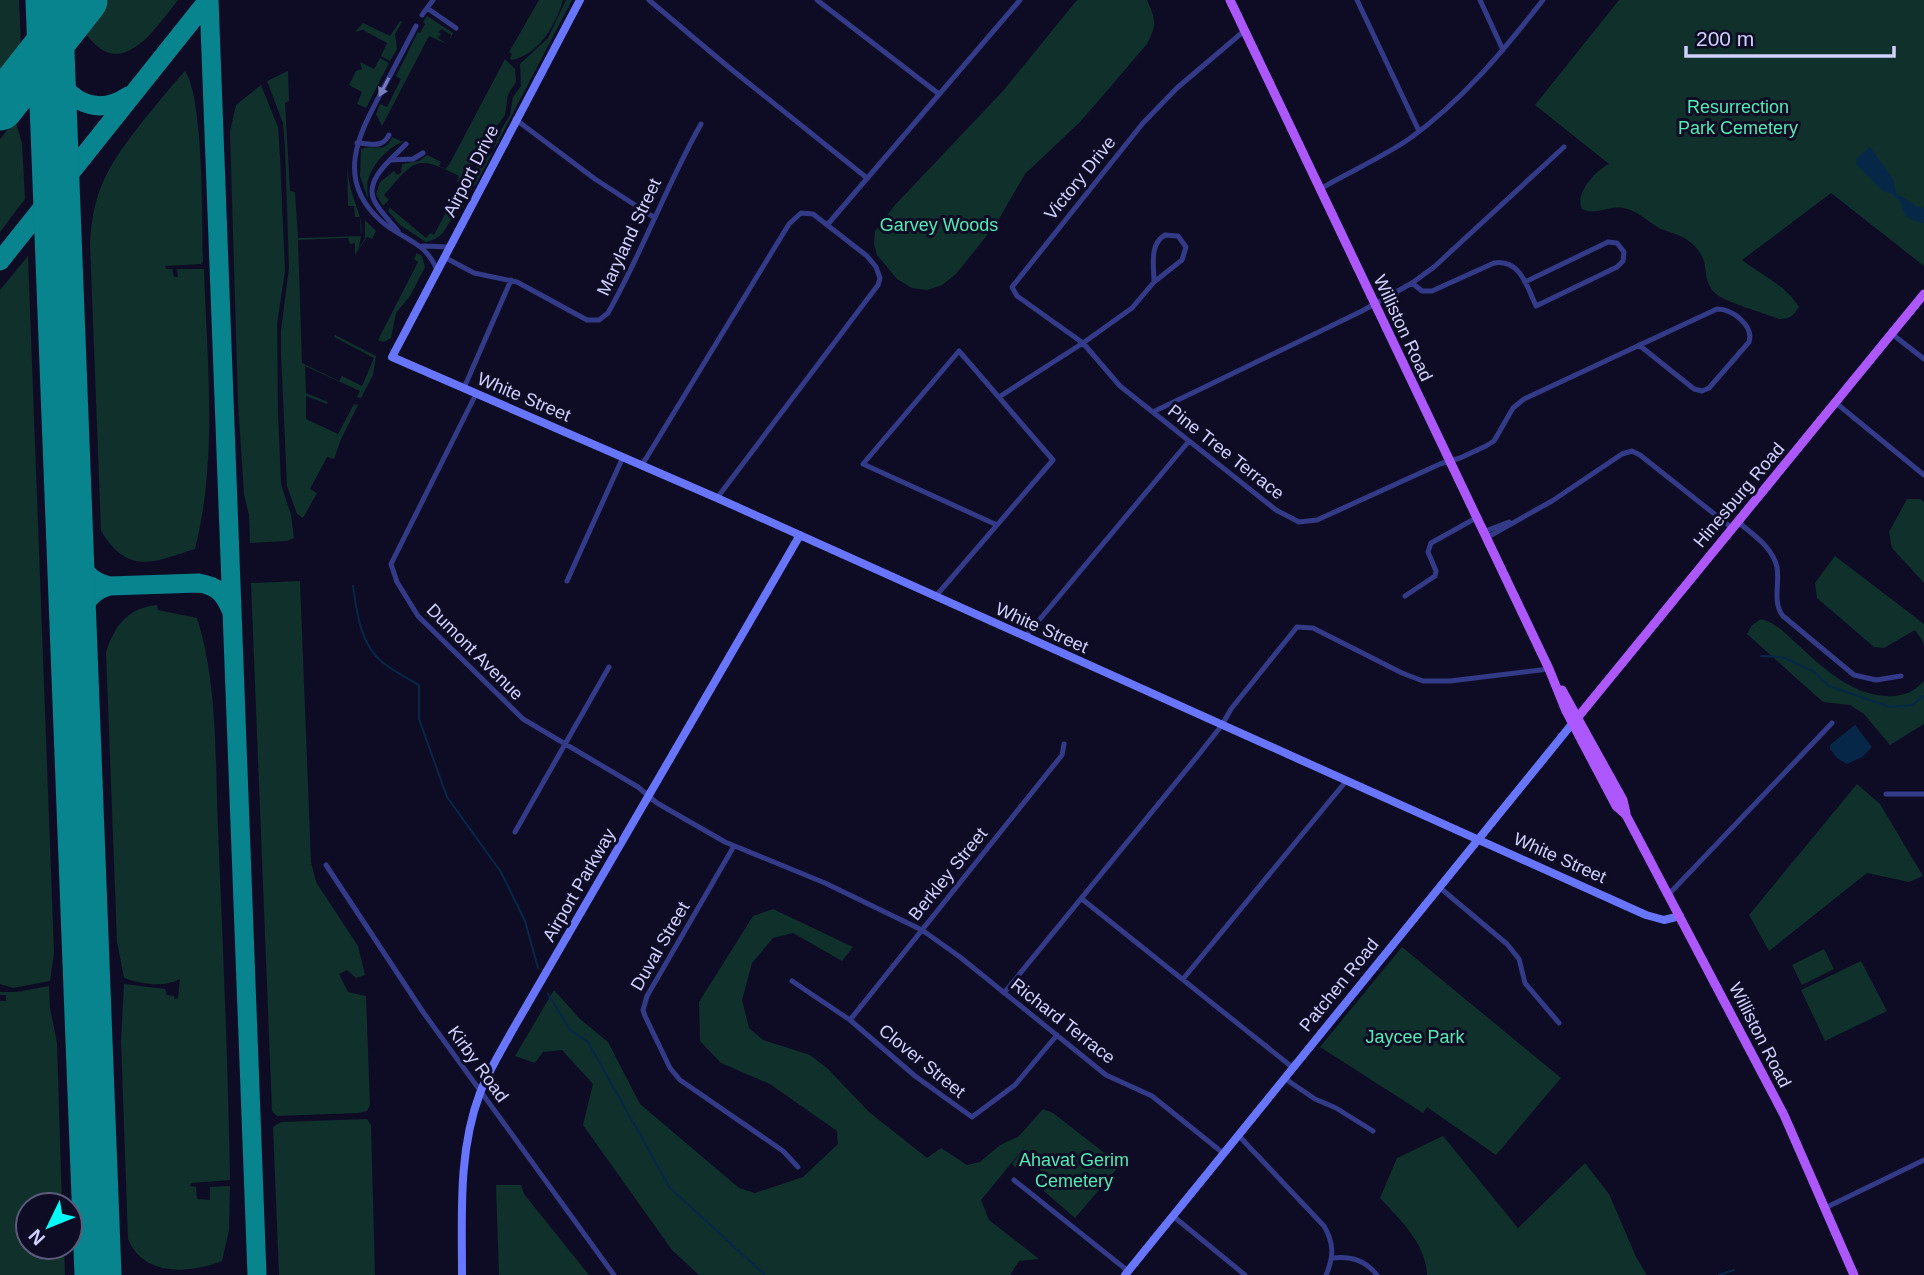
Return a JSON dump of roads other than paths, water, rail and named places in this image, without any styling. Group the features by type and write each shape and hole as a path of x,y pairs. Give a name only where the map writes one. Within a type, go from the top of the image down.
{"main road":[{"name":"Airport Drive","path":"392,356 580,0"},
{"name":"Williston Road","path":"1230,0 1549,669 1575,720 1623,800 1626,815 1784,1115 1854,1275"},
{"name":"Hinesburg Road","path":"1575,720 1924,294"},
{"name":"White Street","path":"392,356 717,498 1646,915 1664,920 1680,916"},
{"name":"Airport Parkway","path":"462,1275 464,1170 468,1133 481,1091 512,1031 800,535"},
{"name":"Patchen Road","path":"1127,1273 1575,720"}],"street":[{"path":"422,15 433,0"},
{"path":"649,0 867,178"},
{"path":"817,0 939,94"},
{"path":"828,224 1020,0"},
{"path":"1357,0 1419,131"},
{"path":"1480,0 1503,50"},
{"path":"1320,189 1397,147 1419,131 1474,82 1543,0"},
{"path":"427,8 456,28"},
{"path":"416,26 365,123 357,143 355,165 359,190 376,216 401,234 426,247 449,247"},
{"name":"Victory Drive","path":"1083,343 1014,293 1013,284 1153,112 1244,31"},
{"path":"515,119 595,179 655,218"},
{"name":"Maryland Street","path":"444,257 474,273 512,280 587,320 602,319 636,262 670,182 701,124"},
{"path":"357,143 378,145 389,135"},
{"path":"401,234 378,206 372,192 374,179 406,144"},
{"path":"1153,412 1375,304 1412,283 1434,267 1564,147"},
{"path":"391,160 413,159 424,153"},
{"path":"642,465 789,224 801,213 813,214 867,256 876,267 880,278 874,292 717,498"},
{"path":"999,397 1083,343 1137,303 1154,282 1184,257 1185,244 1178,236 1165,234 1157,241 1154,282"},
{"path":"1412,283 1422,291 1432,291 1499,262 1512,265 1525,282 1536,306 1617,267 1623,261 1624,253 1617,243 1608,242 1525,282"},
{"path":"417,243 431,256 437,270"},
{"path":"464,388 512,280"},
{"name":"Pine Tree Terrace","path":"1083,343 1115,382 1276,510 1299,522 1322,519 1449,461 1464,457 1494,441 1513,408 1524,399 1639,345 1720,309 1728,311 1746,325 1751,334 1747,344 1704,391 1694,389 1639,345"},
{"path":"1892,334 1924,359"},
{"path":"935,597 1053,460 959,351 863,464 997,525"},
{"name":"Dumont Avenue","path":"476,394 395,554 392,569 411,606 428,627 523,719 638,787 657,803 734,846"},
{"path":"1836,403 1924,475"},
{"path":"1025,638 1189,441"},
{"path":"1484,535 1552,501 1622,454 1632,451 1734,525 1762,542 1773,557 1777,572 1777,604 1783,617 1854,675 1876,680 1901,676"},
{"path":"567,581 623,457"},
{"path":"1405,596 1435,576 1436,571 1428,552 1431,543 1476,518"},
{"path":"1004,993 1222,725 1231,709 1292,631 1300,626 1314,628 1423,681 1450,681 1549,669"},
{"path":"515,832 609,667"},
{"path":"1668,894 1832,723"},
{"name":"Berkley Street","path":"850,1020 1062,755 1064,744"},
{"path":"1183,979 1347,780"},
{"path":"1886,794 1924,794"},
{"name":"Richard Terrace","path":"734,846 825,883 922,930 1106,1075 1152,1096 1223,1153"},
{"name":"Duval Street","path":"734,846 647,996 643,1010 670,1068 680,1080 783,1151 798,1167"},
{"name":"Kirby Road","path":"326,865 409,992 614,1275"},
{"path":"1439,887 1507,944 1519,960 1525,983 1559,1023"},
{"path":"1082,899 1292,1067"},
{"name":"Clover Street","path":"792,981 850,1020 915,1076 972,1117 1015,1085 1057,1035"},
{"path":"1284,1078 1315,1099 1373,1131"},
{"path":"1238,1135 1324,1226 1330,1239 1332,1258 1326,1275"},
{"path":"1825,1208 1924,1160"},
{"path":"1014,1180 1127,1273"},
{"path":"1173,1216 1245,1275"},
{"path":"1332,1258 1357,1259 1377,1275"}],"water":[{"path":"1870,147 1893,179 1896,193 1924,208 1924,223 1905,215 1900,201 1883,191 1856,164 1856,159"},
{"path":"1855,725 1872,747 1862,757 1847,764 1837,758 1830,745"}],"waterway":[{"path":"353,586 361,627 369,646 382,662 419,685 419,719 447,797 501,872 525,921 538,968"},
{"path":"1761,656 1782,657 1813,671 1829,686 1890,707 1912,705 1924,696"},
{"path":"548,994 570,1030 588,1042 670,1188 765,1275"},
{"path":"1719,1275 1734,1270"}],"park label":[{"name":"Resurrection Park Cemetery","path":"1738,117"},
{"name":"Garvey Woods","path":"939,225"},
{"name":"Jaycee Park","path":"1415,1037"},
{"name":"Ahavat Gerim Cemetery","path":"1074,1170"}]}
